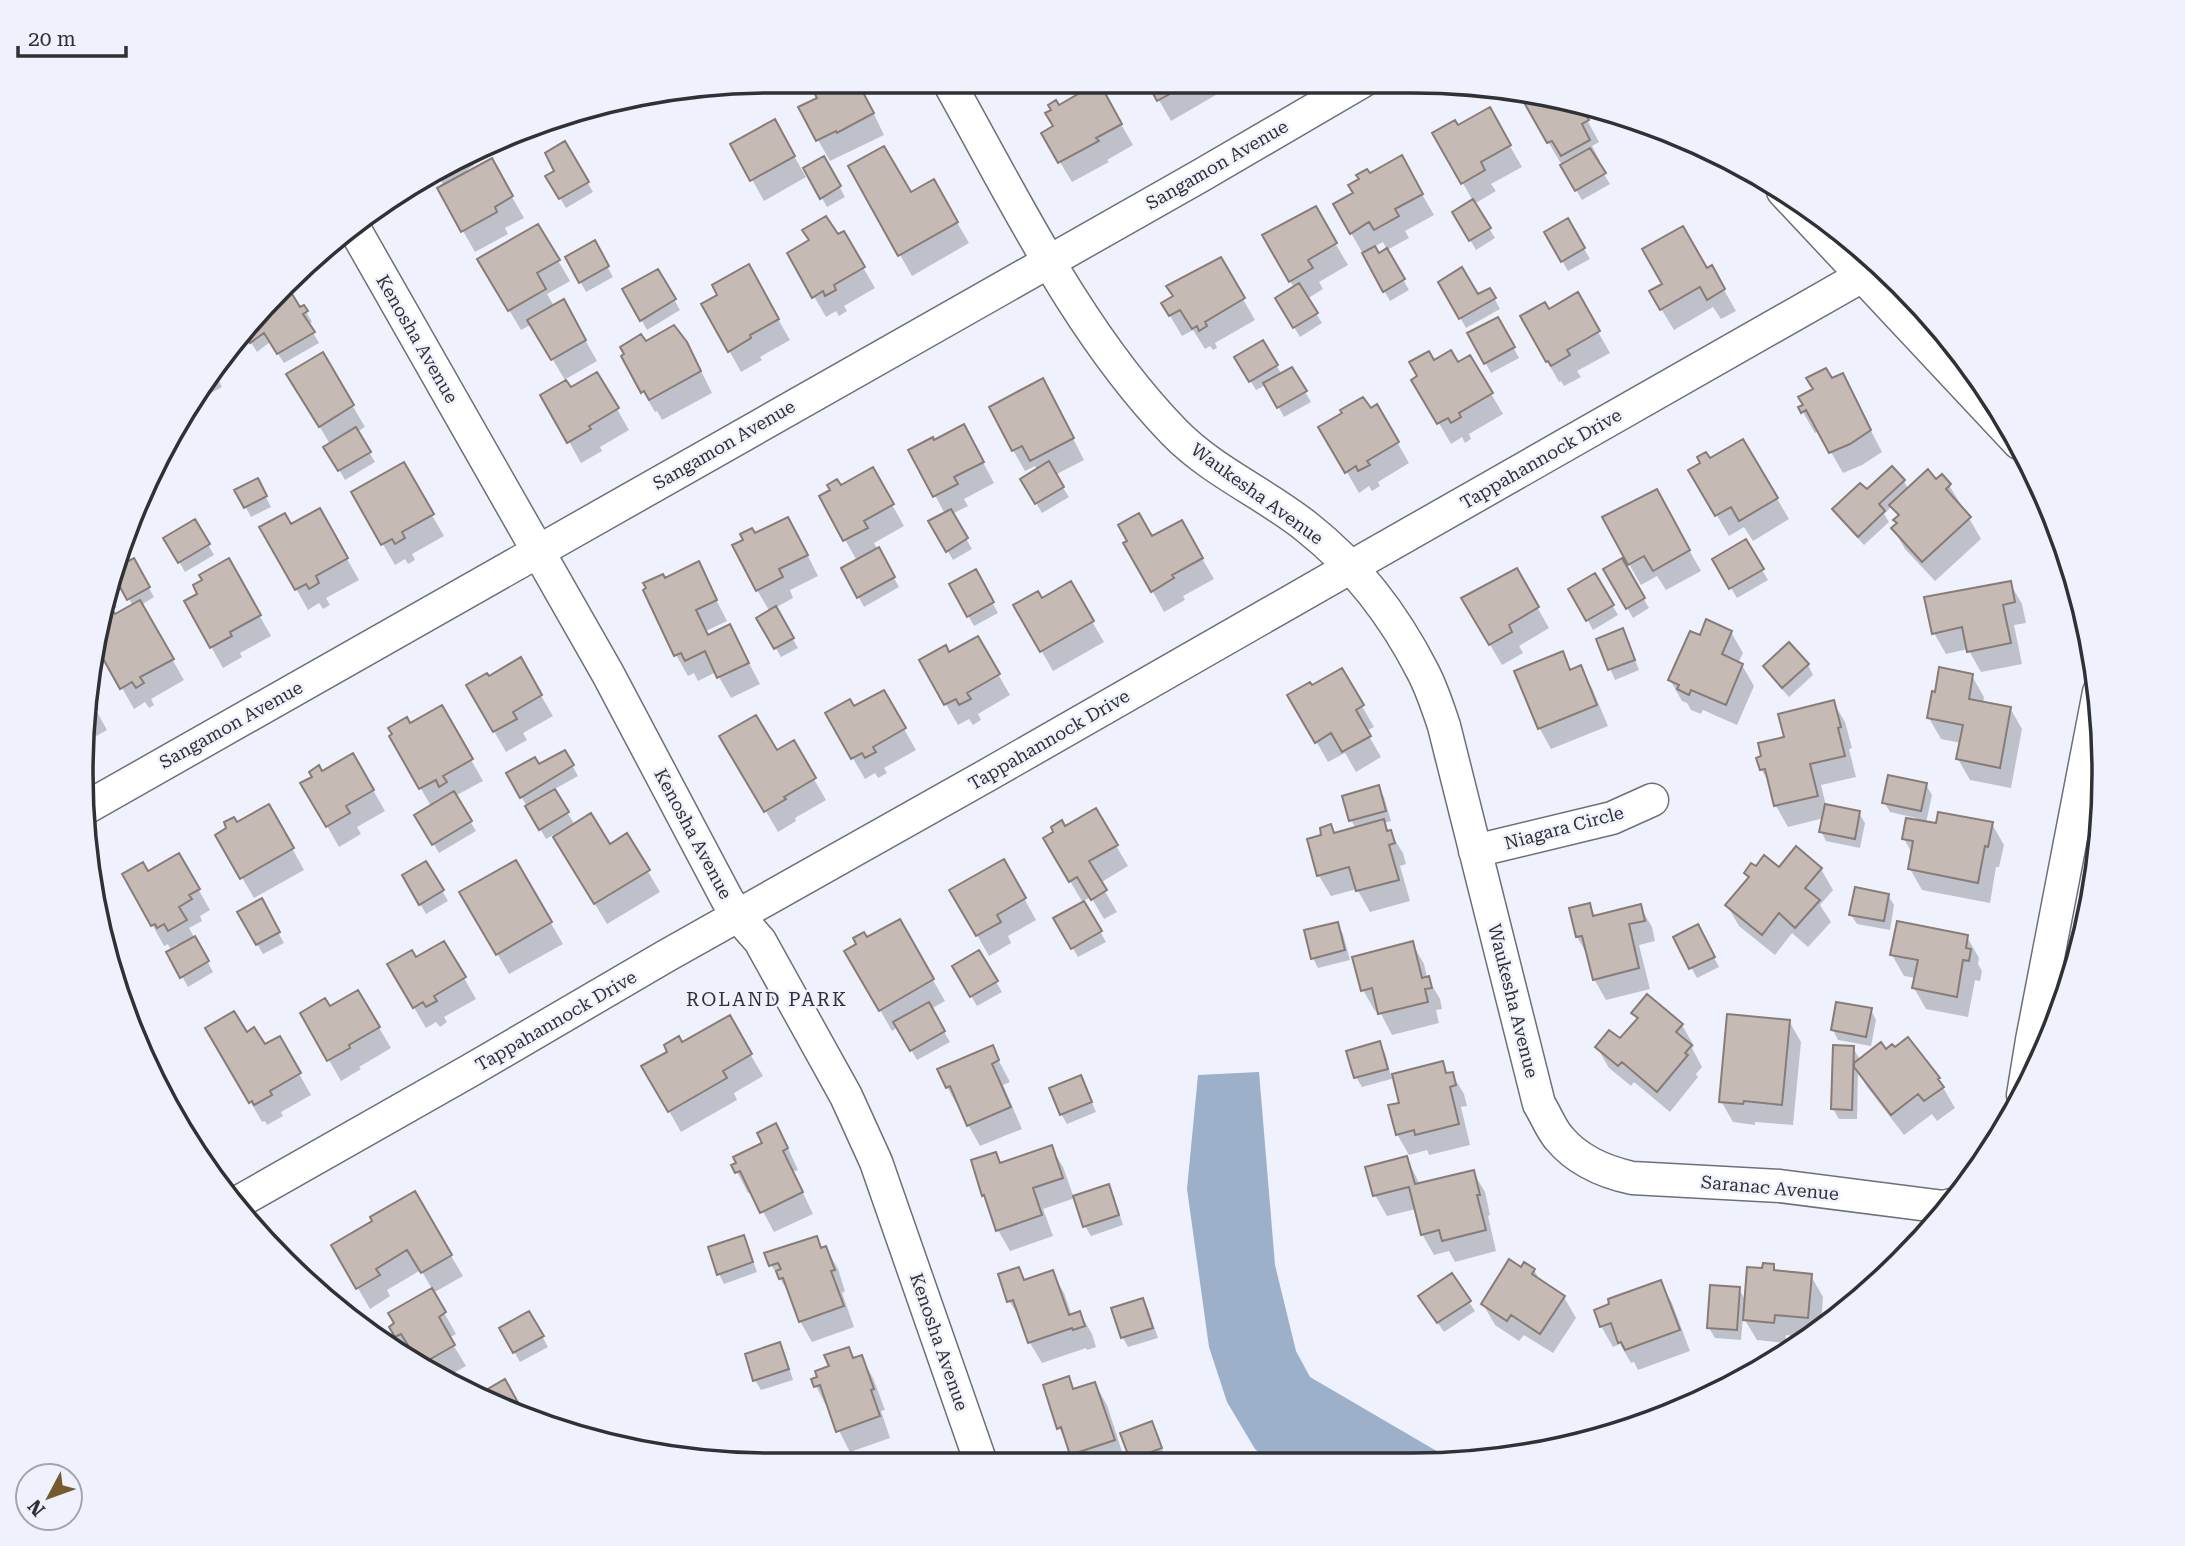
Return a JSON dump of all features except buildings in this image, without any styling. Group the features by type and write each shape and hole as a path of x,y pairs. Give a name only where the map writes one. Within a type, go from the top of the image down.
{"street":[{"name":"Waukesha Avenue","path":"955,93 1049,261 1127,379 1176,434 1213,466 1307,527 1350,566 1398,625 1425,674 1444,726 1539,1104 1559,1138 1583,1160 1591,1163"},
{"name":"Sangamon Avenue","path":"94,804 1340,93"},
{"path":"1814,224 1985,407"},
{"name":"Kenosha Avenue","path":"358,234 608,674 738,916 760,941 846,1096 876,1162 978,1453"},
{"name":"Tappahannock Drive","path":"243,1199 1862,276"},
{"path":"2029,1058 2091,733"},
{"name":"Niagara Circle","path":"1475,851 1612,818 1652,800"},
{"name":"Saranac Avenue","path":"1591,1163 1612,1174 1632,1178 1780,1186 1936,1206"}],"water":[{"path":"1259,1072 1275,1265 1296,1351 1310,1377 1439,1452 1259,1453 1255,1449 1227,1402 1209,1347 1187,1189 1198,1075"}],"district":[{"name":"ROLAND PARK","path":"767,999"}]}
